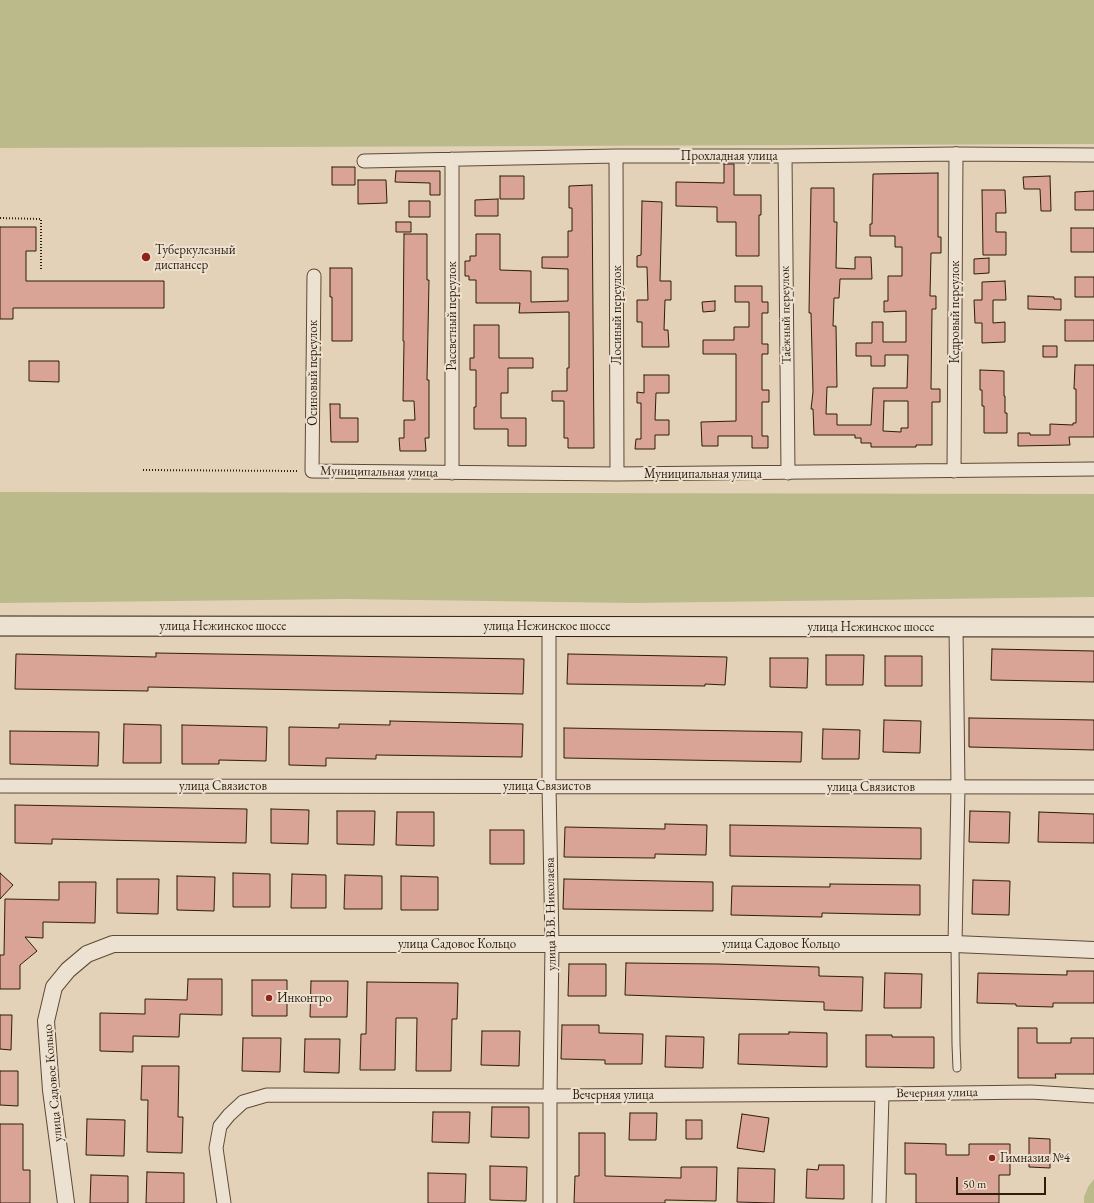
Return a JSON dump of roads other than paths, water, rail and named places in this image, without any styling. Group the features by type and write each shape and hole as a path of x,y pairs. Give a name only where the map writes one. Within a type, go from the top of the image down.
{"main road":[{"name":"улица Нежинское шоссе","path":"0,626 549,625 1094,627"}],"street":[{"name":"Прохладная улица","path":"364,161 616,156 956,154 1094,156"},
{"name":"Кедровый переулок","path":"954,471 956,154"},
{"name":"Лосиный переулок","path":"616,156 617,474"},
{"name":"Таёжный переулок","path":"785,156 788,473"},
{"name":"Рассветный переулок","path":"452,159 452,473"},
{"name":"Осиновый переулок","path":"312,471 314,276"},
{"name":"Муниципальная улица","path":"312,471 617,474 1094,469"},
{"name":"улица В.В. Николаева","path":"549,625 549,786 552,944 550,1203"},
{"path":"955,944 958,787 956,627"},
{"name":"улица Связистов","path":"0,786 1094,787"},
{"name":"улица Садовое Кольцо","path":"66,1203 51,1090 46,1021 54,988 68,970 87,954 113,944 955,944 1094,950"},
{"name":"Вечерняя улица","path":"224,1203 216,1148 220,1126 243,1102 267,1095 550,1096 1031,1092 1094,1096"},
{"path":"879,1203 882,1094"}],"lane":[{"path":"955,944 957,1068"}],"place":[{"name":"Туберкулезный диспансер","path":"146,257"},
{"name":"Инконтро","path":"269,998"},
{"name":"Гимназия №4","path":"992,1158"}]}
